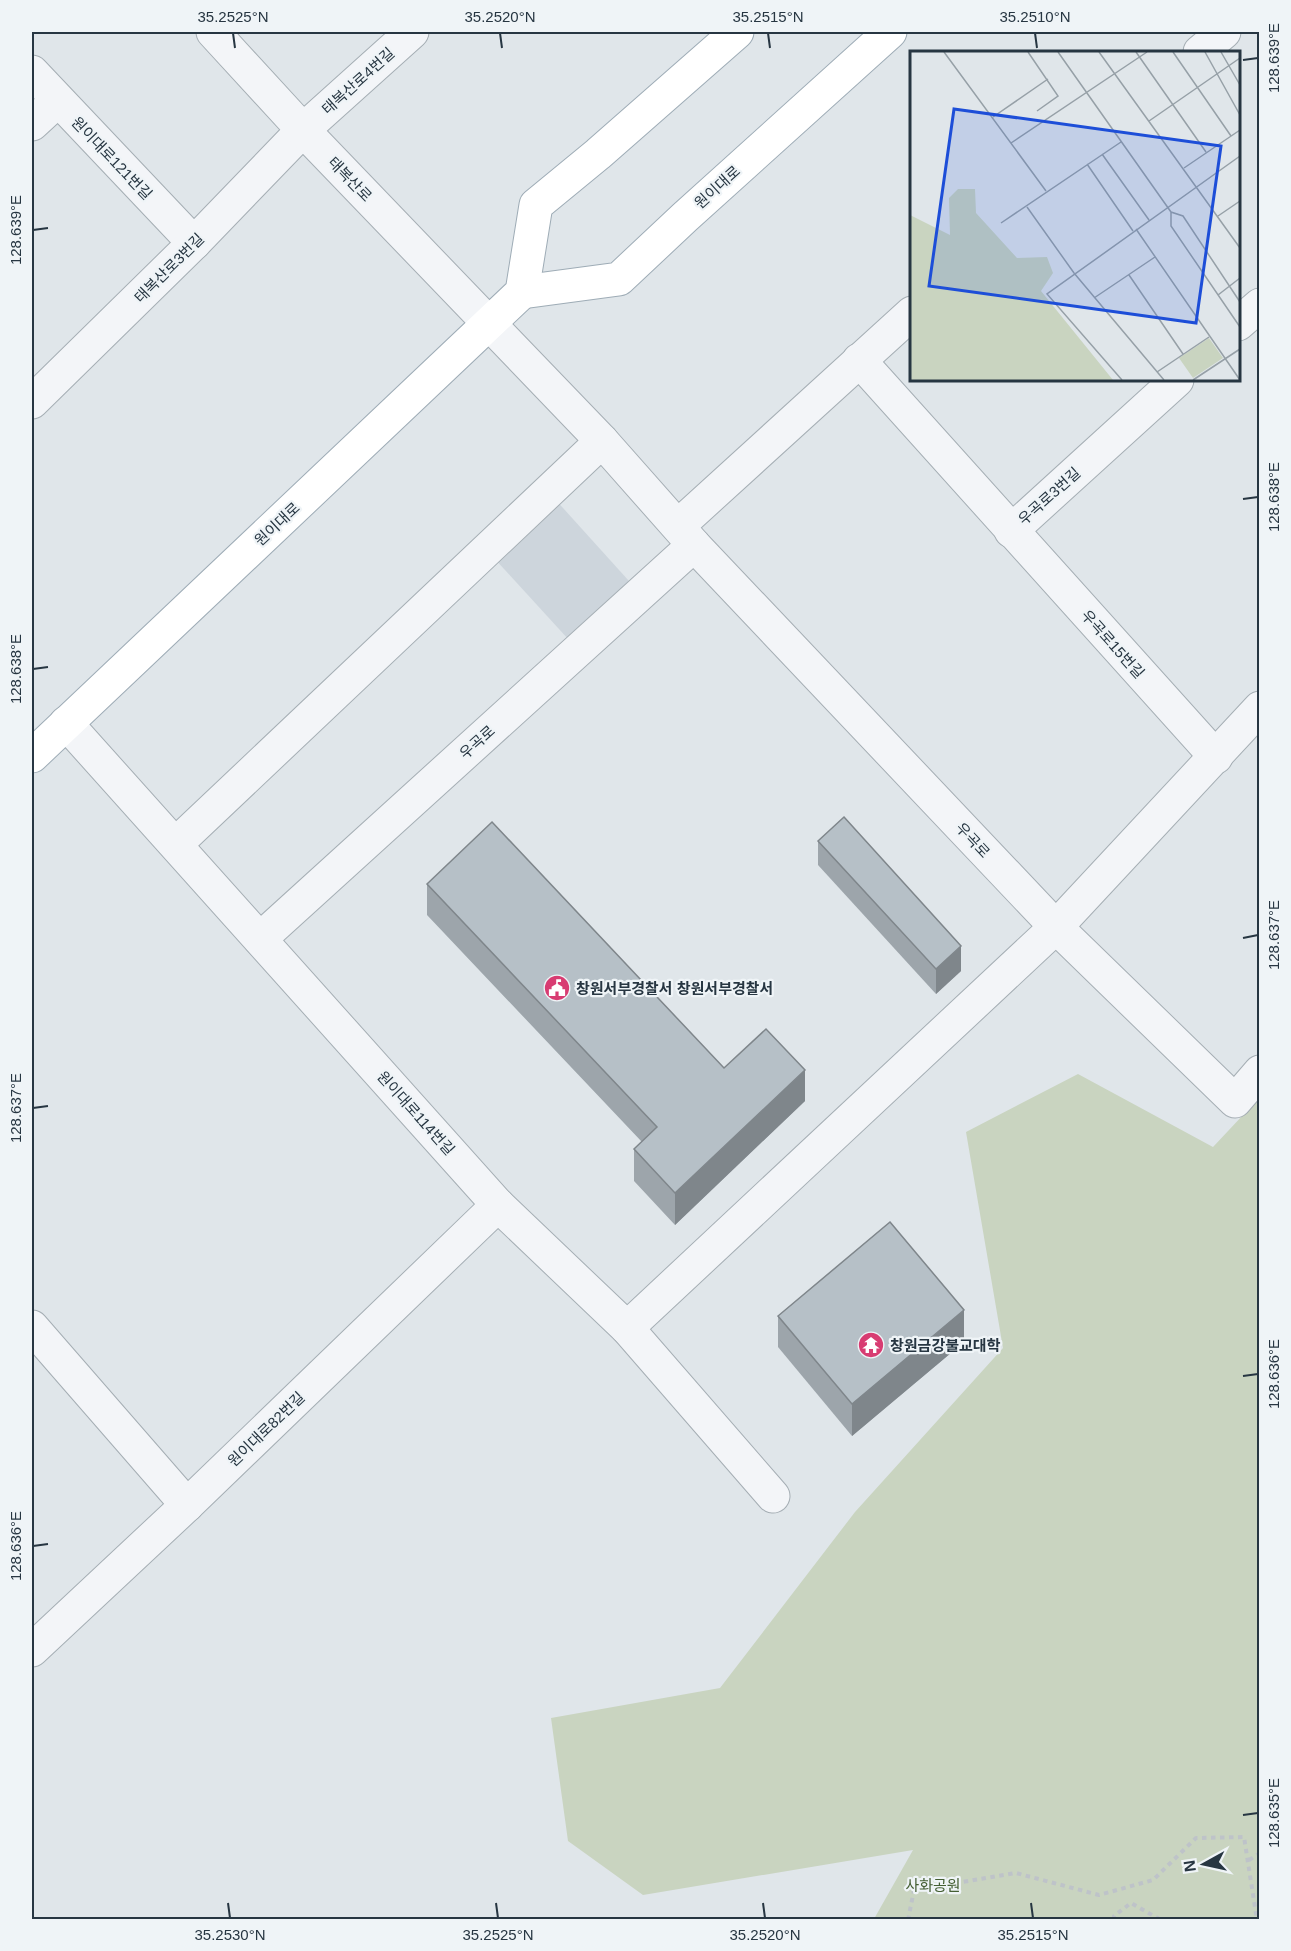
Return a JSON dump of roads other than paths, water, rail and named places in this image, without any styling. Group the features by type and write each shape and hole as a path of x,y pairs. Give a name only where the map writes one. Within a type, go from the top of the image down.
{"main road":[{"path":"522,292 536,205 737,32"},
{"name":"원이대로","path":"32,756 522,292 619,279 890,32"}],"street":[{"name":"태복산로","path":"213,32 488,325"},
{"name":"태복산로4번길","path":"303,130 412,32"},
{"path":"1201,51 1224,32"},
{"name":"원이대로121번길","path":"32,72 194,243"},
{"path":"32,124 57,101"},
{"name":"태복산로3번길","path":"32,402 194,243 303,130"},
{"path":"1240,323 1260,305"},
{"path":"686,535 859,360 910,315"},
{"name":"우곡로","path":"488,325 602,441 686,535 1056,927 1234,1101 1260,1072"},
{"name":"우곡로3번길","path":"859,360 1011,531 1176,381"},
{"path":"176,844 602,441"},
{"name":"우곡로15번길","path":"1011,531 1216,757"},
{"name":"우곡로","path":"260,939 686,535"},
{"path":"627,1328 1056,927 1260,708"},
{"name":"원이대로114번길","path":"66,723 498,1205 627,1328 773,1496"},
{"name":"원이대로82번길","path":"32,1650 187,1505 498,1205"},
{"path":"32,1327 187,1505"}],"place":[{"name":"창원서부경찰서 창원서부경찰서","path":"557,988"},
{"name":"창원금강불교대학","path":"871,1345"}],"park label":[{"name":"사화공원","path":"933,1885"}]}
